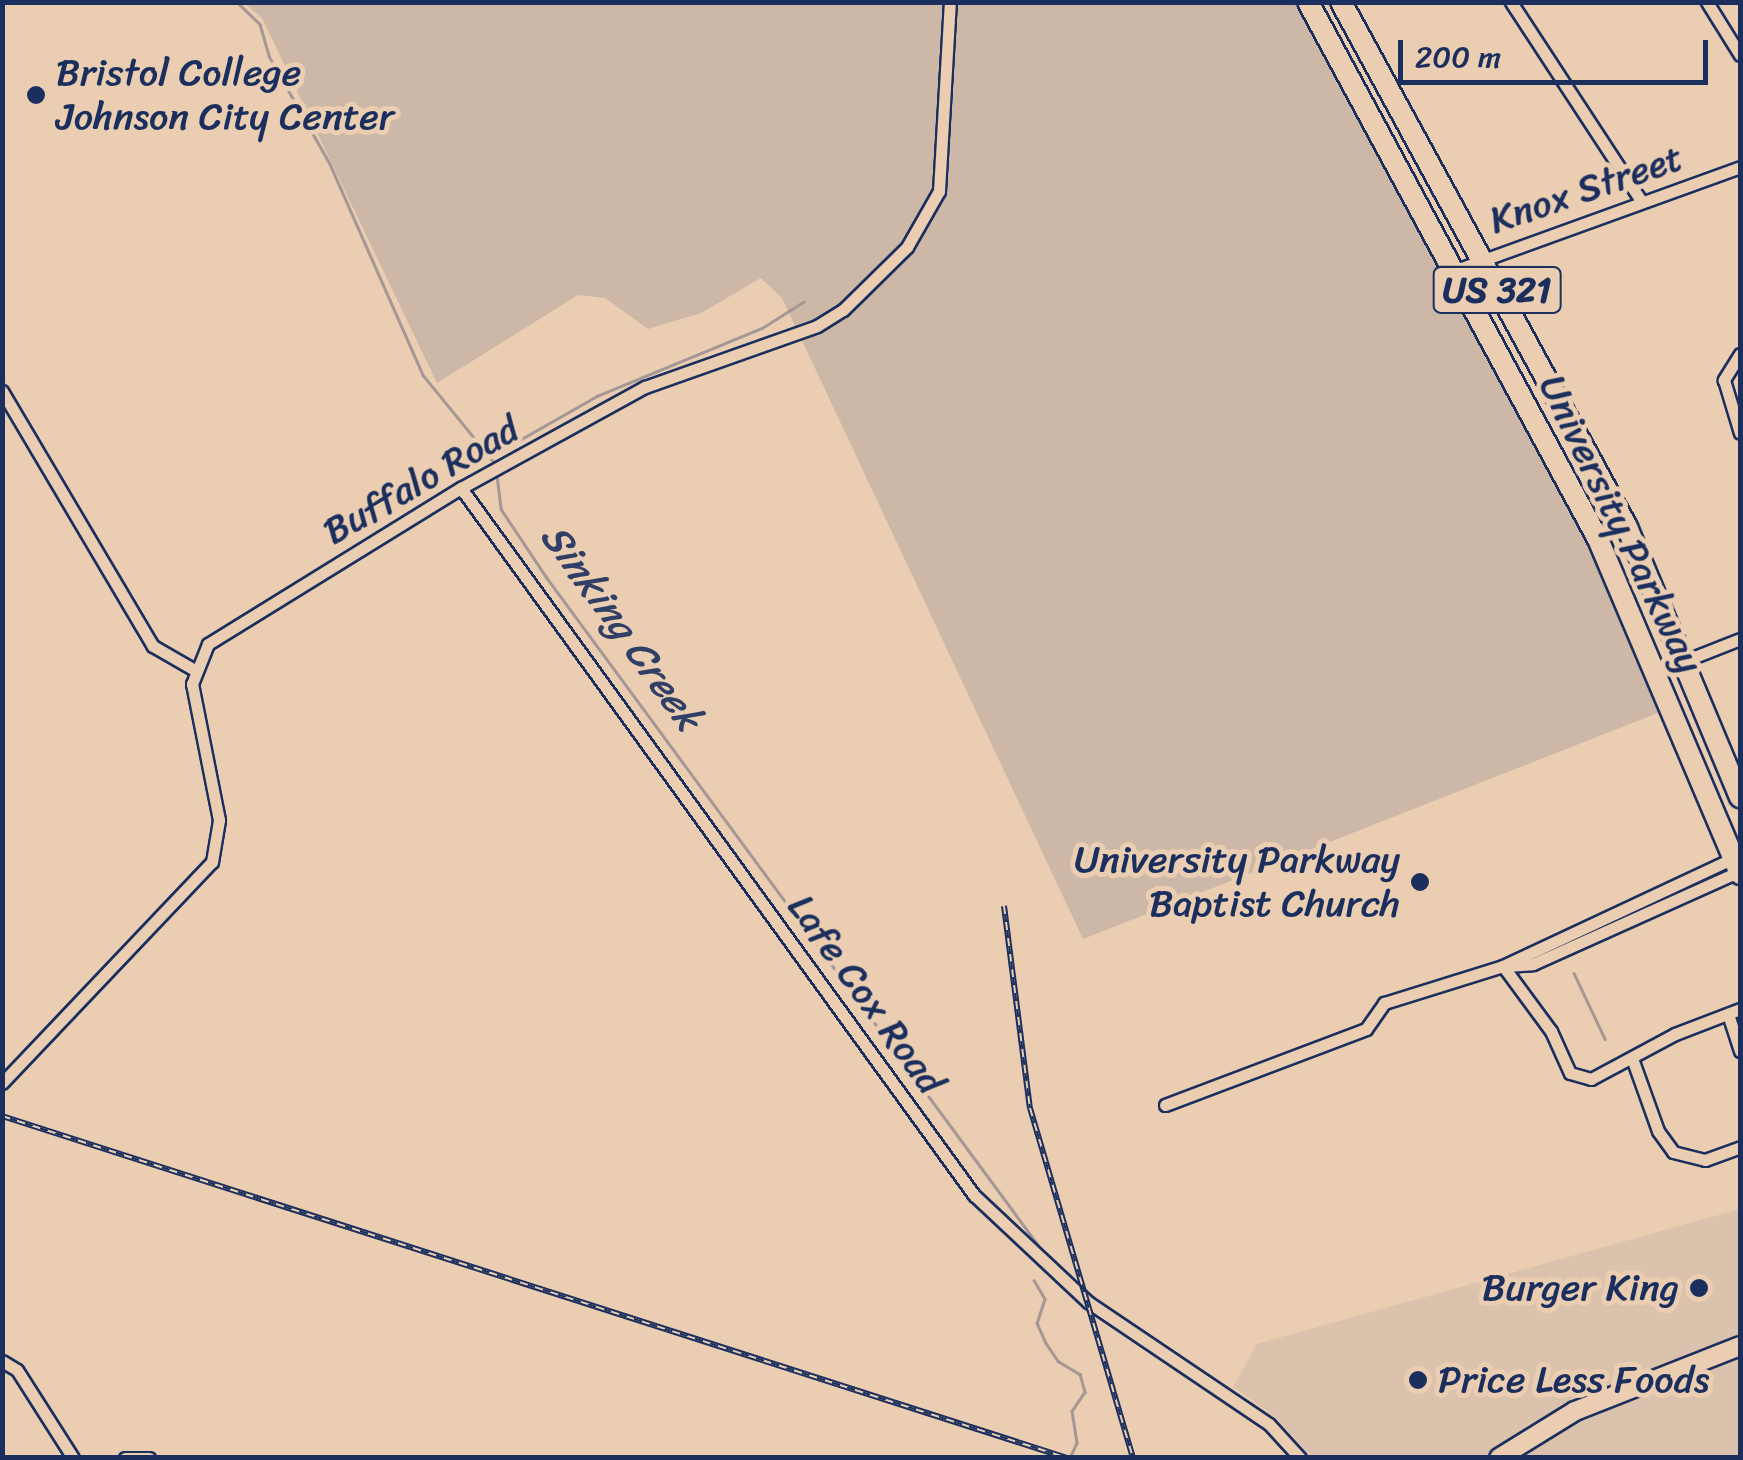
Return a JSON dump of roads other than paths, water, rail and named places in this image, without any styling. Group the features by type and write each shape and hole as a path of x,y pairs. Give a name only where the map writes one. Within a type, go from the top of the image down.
{"highway":[{"name":"University Parkway","path":"1308,2 1560,468 1656,672 1738,868"},
{"name":"University Parkway","path":"1346,11 1626,527 1740,801"},
{"path":"1325,33 1346,11"},
{"path":"1560,468 1587,454"},
{"path":"1716,814 1740,801"}],"main road":[{"path":"1499,1458 1575,1411 1740,1346"}],"street":[{"name":"Buffalo Road","path":"193,669 224,633 484,474 645,387 817,326 843,310 907,247 932,209 943,174 950,2"},
{"path":"1511,2 1641,201"},
{"path":"1707,2 1740,55"},
{"name":"Knox Street","path":"1453,271 1740,166"},
{"path":"1740,354 1724,380 1740,433"},
{"path":"2,391 153,646 193,669 219,820 212,862 2,1083"},
{"name":"Lafe Cox Road","path":"462,488 974,1195 1088,1302 1269,1424 1300,1458"},
{"path":"1656,672 1740,639"},
{"path":"1165,1105 1366,1029 1384,1003 1503,966 1738,868"},
{"path":"1503,966 1551,1031 1570,1073 1592,1079 1634,1062 1675,1034 1734,1011 1740,1051"},
{"path":"1634,1062 1658,1131 1673,1152 1705,1160 1740,1147"},
{"path":"2,1361 17,1370 73,1458"},
{"path":"125,1458 150,1458"}],"waterway":[{"name":"Sinking Creek","path":"237,2 260,24 269,56 330,164 423,375 494,462"},
{"path":"493,455 597,396 762,328 803,302"},
{"name":"Sinking Creek","path":"497,475 501,509 547,578 1039,1246"},
{"path":"1574,973 1605,1039"},
{"name":"Sinking Creek","path":"1034,1280 1045,1299 1037,1323 1046,1343 1058,1361 1080,1374 1085,1392 1072,1411 1077,1443 1070,1458"}],"railway":[{"path":"1004,906 1030,1108 1133,1458"},
{"path":"2,1116 1067,1458"}],"place":[{"name":"Bristol College Johnson City Center","path":"36,95"},
{"name":"University Parkway Baptist Church","path":"1420,882"},
{"name":"Burger King","path":"1699,1288"},
{"name":"Price Less Foods","path":"1418,1380"}]}
